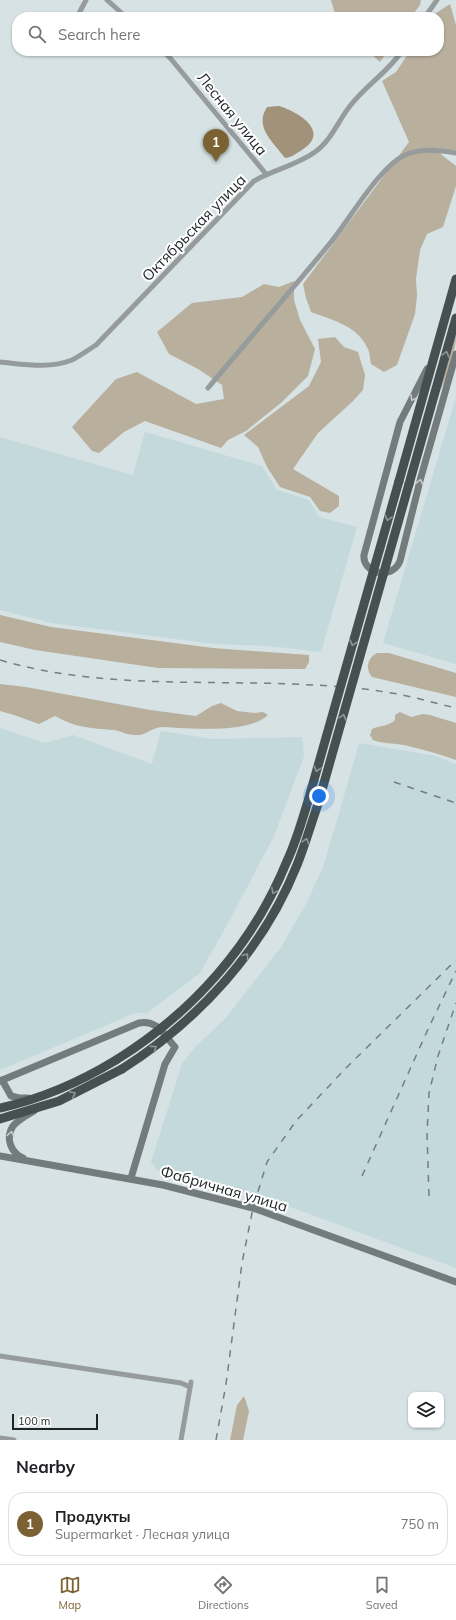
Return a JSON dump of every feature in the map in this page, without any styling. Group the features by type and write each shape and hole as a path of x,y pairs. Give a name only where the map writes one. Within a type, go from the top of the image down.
{"highway":[{"path":"0,1108 39,1097 83,1079 136,1048 170,1022 215,978 250,932 278,884 294,844 308,801 456,278"},
{"path":"0,1119 37,1109 59,1101 122,1069 142,1057 176,1030 223,984 263,931 287,888 306,841 318,804 456,318"}],"street":[{"path":"80,12 86,0"},
{"path":"107,0 120,12"},
{"path":"429,12 437,0"},
{"name":"Лесная улица","path":"168,56 266,174"},
{"name":"Октябрьская улица","path":"0,362 40,365 61,363 72,360 96,346 254,181 266,174 314,153 325,144 350,106 398,56"},
{"path":"208,388 332,241 385,170 405,156 424,150 456,153"},
{"path":"440,336 426,371 406,410 396,436 364,554 365,562 375,571 389,573 398,565 456,354"},
{"path":"428,418 448,381"},
{"path":"39,1097 15,1098 9,1093 1,1080 139,1023 147,1022 156,1025 174,1047 165,1064 131,1178"},
{"path":"30,1162 16,1154 10,1143 10,1138 13,1127 37,1109"},
{"name":"Фабричная улица","path":"0,1156 131,1178 252,1208 456,1282"},
{"path":"0,1356 181,1382 190,1385 181,1440"},
{"path":"0,1438 14,1440"}],"shaded area":[{"path":"331,0 421,0 420,5 415,12 335,12"},
{"path":"450,4 456,25 456,151 435,148 456,166 456,186 443,227 427,234 420,250 416,279 417,296 415,314 397,365 384,372 371,364 369,352 364,341 351,329 311,312 303,284 409,142 382,81 396,72 407,56 444,56 444,12 438,12"},
{"path":"373,56 384,56 380,62"},
{"path":"279,106 303,118 313,130 313,136 310,143 294,155 285,158 267,134 263,121 267,107"},
{"path":"294,281 294,300 300,320 315,349 308,376 282,402 246,431 228,440 221,448 145,421 124,432 99,453 92,451 72,427 116,379 137,372 196,404 224,399 222,385 198,369 169,354 157,332 192,303 242,297 264,284 279,287"},
{"path":"456,333 455,348 451,363 440,391"},
{"path":"335,337 344,347 358,352 365,375 363,390 318,433 293,469 339,496 339,506 330,513 320,511 310,497 280,487 267,467 258,447 244,435 309,386 321,362 318,339"},
{"path":"456,397 456,664 383,643"},
{"path":"145,432 262,466 277,490 309,500 319,517 357,527 321,652 269,646 214,644 51,623 0,610 0,437 133,475"},
{"path":"0,615 51,627 213,648 309,655 309,662 305,669 158,668 35,650 0,642"},
{"path":"377,653 389,653 456,673 456,697 372,677 368,671 368,664 371,658"},
{"path":"0,684 26,687 150,710 196,716 212,706 221,703 237,711 254,713 263,712 268,715 250,724 238,727 213,729 162,727 141,735 131,735 114,730 90,728 77,725 55,716 39,724 0,711"},
{"path":"400,712 411,717 423,714 430,715 456,723 456,760 400,744 373,740 370,735 372,729 392,722 395,720 395,715"},
{"path":"0,728 45,743 73,735 152,764 161,731 213,739 302,737 304,756 274,836 200,973 147,1013 135,1013 0,1070"},
{"path":"359,743 436,756 456,764 456,1268 271,1200 159,1172 151,1162 182,1064 195,1047 225,1019 282,946 307,902 323,867"},
{"path":"244,1396 249,1411 243,1440 230,1440 237,1405"}],"railway":[{"path":"0,660 77,676 116,680 155,682 274,683 358,688 403,695 456,708"},
{"path":"394,782 456,803"},
{"path":"216,1440 226,1384 242,1263 253,1208 267,1162 296,1121 346,1068 456,960"},
{"path":"362,1176 429,1027 456,971"},
{"path":"429,1196 427,1134 429,1093 438,1056 456,1003"}],"place":[{"name":"Продукты","path":"216,162"}]}
